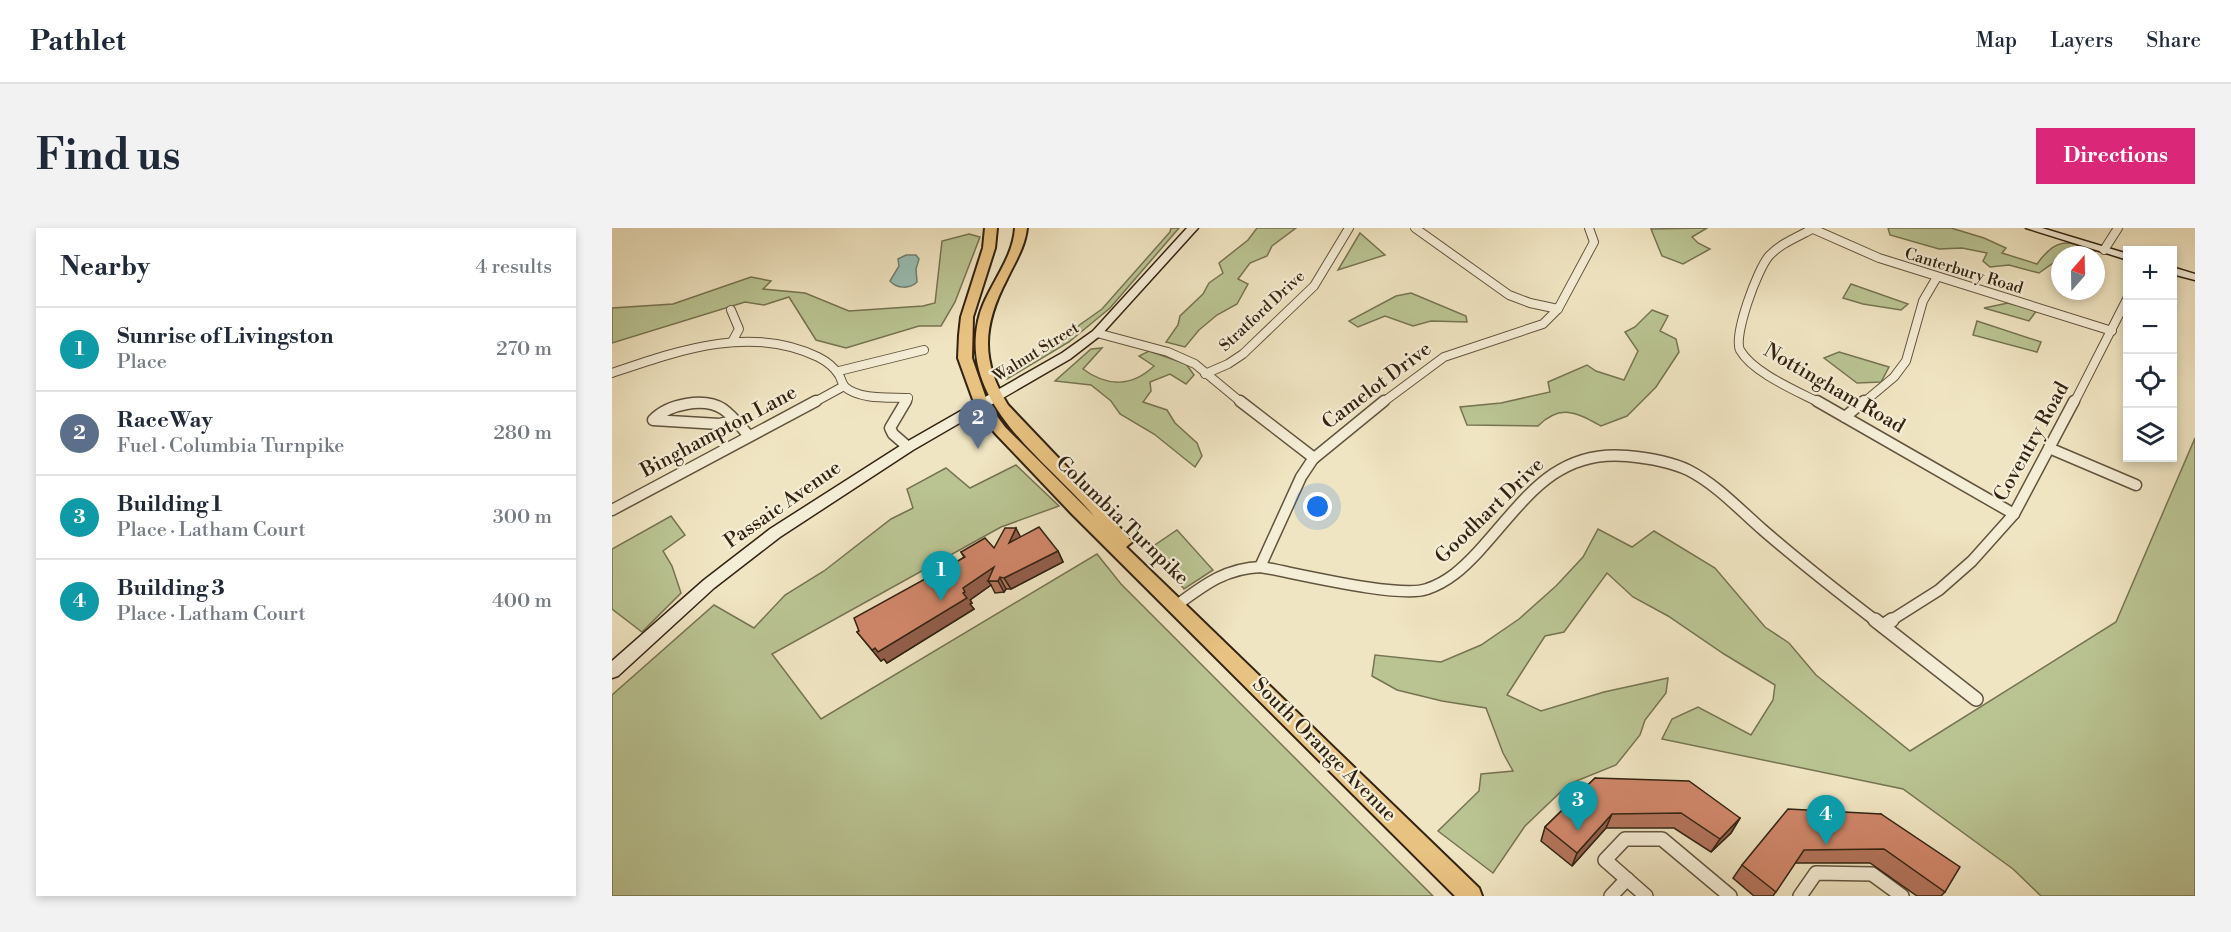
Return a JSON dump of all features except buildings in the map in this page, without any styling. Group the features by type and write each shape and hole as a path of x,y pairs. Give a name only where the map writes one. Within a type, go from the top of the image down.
{"main road":[{"name":"Columbia Turnpike","path":"991,228 989,248 968,310 965,358 987,401 1005,414 1095,507 1177,605"},
{"name":"Columbia Turnpike","path":"987,401 980,342 984,320 1020,240 1020,228"},
{"name":"South Orange Avenue","path":"1177,605 1471,896"}],"street":[{"name":"Walnut Street","path":"987,401 1066,356 1097,333 1192,228"},
{"name":"Stratford Drive","path":"1205,374 1228,364 1243,354 1314,286 1349,228"},
{"path":"1415,228 1509,295 1530,303 1558,309"},
{"name":"Camelot Drive","path":"1260,567 1301,477 1314,458 1364,416 1444,357 1543,324 1558,309 1583,267 1594,242 1589,228"},
{"path":"2031,228 2091,246"},
{"path":"2105,248 2118,228"},
{"name":"Canterbury Road","path":"1812,229 1870,255 1936,278 2112,331"},
{"name":"Nottingham Road","path":"1812,229 1778,248 1760,268 1738,337 1739,348 1748,360 1765,373 2014,514"},
{"path":"2105,250 2123,256"},
{"path":"2177,272 2195,277"},
{"path":"1845,417 1894,377 1906,361 1923,301 1936,278"},
{"name":"Coventry Road","path":"1883,626 1940,590 1972,561 2014,514 2112,331 2126,300"},
{"path":"730,310 739,329 732,342"},
{"path":"1097,333 1179,356 1195,364 1314,458"},
{"path":"612,373 676,351 732,342 768,342 801,349 821,358 838,371 844,386 858,394 908,398 891,428 893,434 908,447"},
{"path":"838,371 924,350"},
{"name":"Binghampton Lane","path":"612,510 844,386"},
{"name":"Passaic Avenue","path":"612,671 709,584 775,533 908,447 987,401"},
{"path":"734,421 719,424 653,420 664,410 685,405 721,407 749,436"},
{"path":"2049,448 2136,485"},
{"name":"Goodhart Drive","path":"1177,605 1218,574 1243,567 1260,567 1395,591 1426,590 1457,574 1550,474 1565,465 1592,456 1623,455 1655,459 1699,476 1804,565 1976,699"},
{"path":"1642,895 1605,860 1624,839 1662,839 1730,896"},
{"path":"1800,896 1816,873 1872,874 1902,896"},
{"path":"1611,896 1627,879"}],"green space":[{"path":"1171,228 1179,228 1110,308 1069,342 1007,379 1005,368 1020,367 1102,309 1170,232"},
{"path":"1257,228 1296,228 1272,246 1267,256 1250,263 1238,279 1248,284 1237,304 1217,315 1199,330 1185,347 1166,342 1178,325 1180,316 1203,294 1209,283 1223,273 1219,263 1248,240"},
{"path":"1707,228 1692,237 1710,249 1683,264 1662,256 1651,229"},
{"path":"1888,228 1951,228 1984,238 2006,248 2002,253 2037,264 2051,249 2051,264 2039,273 2009,265 1990,267 1983,261 1987,253 1962,248 1939,249 1890,235"},
{"path":"1360,233 1385,255 1338,270"},
{"path":"969,234 980,237 955,302 941,326 919,326 846,348 816,340 789,297 764,305 745,302 612,343 612,308 673,304 751,277 771,281 763,289 805,293 849,311 923,306 935,303 942,241"},
{"path":"2063,243 2080,246 2056,246"},
{"path":"1851,284 1908,304 1901,310 1863,304 1843,298"},
{"path":"1411,293 1466,316 1467,322 1431,321 1413,326 1385,316 1358,327 1349,321 1396,296"},
{"path":"2008,303 2037,310 2029,321 1984,308"},
{"path":"1652,310 1668,316 1660,331 1676,339 1679,352 1656,387 1627,416 1601,426 1569,412 1554,414 1538,426 1467,425 1460,407 1501,403 1550,392 1548,382 1587,365 1596,371 1624,380 1638,351 1625,332 1635,327"},
{"path":"1977,321 2041,342 2037,352 1973,335"},
{"path":"1102,348 1083,369 1101,379 1110,381 1128,381 1146,373 1154,366 1139,356 1149,351 1186,364 1194,375 1186,384 1170,374 1150,382 1151,391 1143,402 1167,410 1175,423 1197,443 1202,456 1195,467 1154,434 1120,414 1111,401 1091,385 1055,381 1091,349"},
{"path":"1839,352 1889,367 1881,382 1857,383 1824,358"},
{"path":"2195,438 2195,896 2041,896 2013,869 1903,789 1662,739 1672,719 1698,707 1751,735 1773,700 1775,685 1668,616 1633,597 1607,573 1564,632 1545,636 1507,695 1541,711 1604,692 1668,678 1666,693 1645,720 1640,735 1616,765 1569,784 1525,826 1493,873 1438,831 1479,791 1481,774 1513,771 1503,753 1486,708 1442,701 1397,690 1372,676 1375,655 1441,662 1481,645 1519,619 1556,586 1583,557 1598,529 1632,547 1654,531 1715,568 1765,627 1789,643 1816,675 1910,751 2116,622"},
{"path":"1016,465 1059,506 1001,527 772,654 821,719 1097,554 1121,584 1433,896 612,896 612,695 714,605 754,628 785,595 824,571 891,519 913,508 907,489 946,468 970,488"},
{"path":"671,516 685,535 663,551 672,566 681,593 642,632 612,609 612,549"},
{"path":"1177,530 1213,570 1184,589 1152,547"}],"water":[{"path":"906,255 916,255 919,259 916,269 917,282 911,286 900,287 890,281 899,266 898,259"}],"place":[{"name":"RaceWay","path":"978,449"},
{"name":"Sunrise of Livingston","path":"941,601"},
{"name":"Building 1","path":"1578,831"},
{"name":"Building 3","path":"1826,845"}]}
